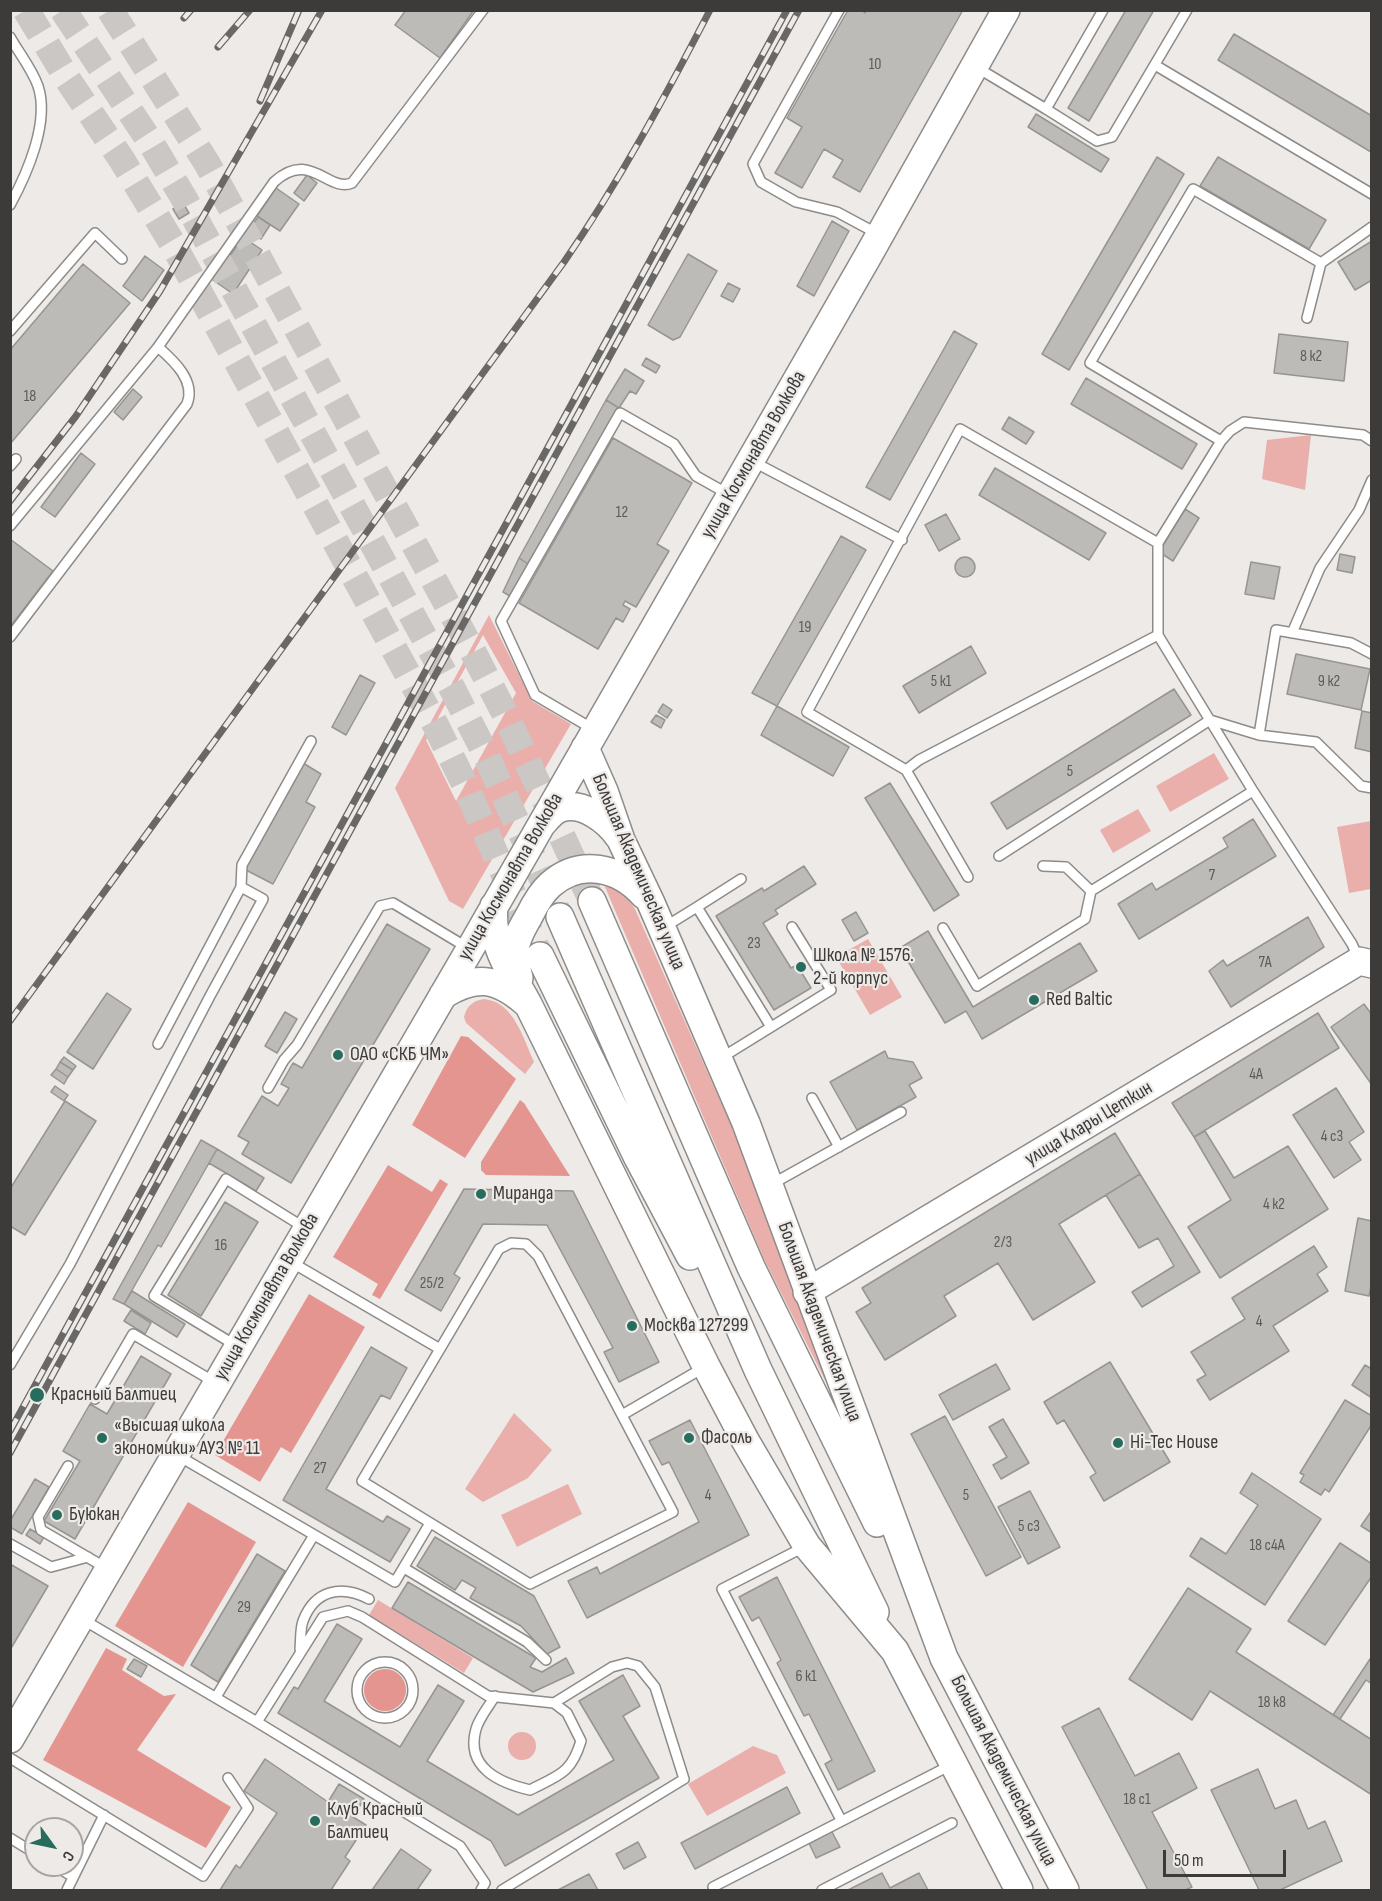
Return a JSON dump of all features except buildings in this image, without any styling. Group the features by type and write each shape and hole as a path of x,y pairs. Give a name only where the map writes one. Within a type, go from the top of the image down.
{"main road":[{"name":"улица Космонавта Волкова","path":"10,1739 80,1618 98,1563 175,1454 289,1261 880,236 1006,10"},
{"name":"Большая Академическая улица","path":"590,739 621,840 651,903 746,1124 944,1658 1065,1890"},
{"path":"540,826 560,808 571,806 592,813 610,824 621,840"},
{"path":"528,1004 514,952 520,931 548,886 563,875 580,868 594,868 623,876 635,885 651,903"},
{"path":"592,901 751,1267 944,1658"},
{"name":"Большая Академическая улица","path":"494,906 494,932 497,947 528,1004 706,1366 807,1546 895,1651 1019,1890"},
{"path":"560,917 758,1370 895,1651"},
{"path":"540,957 638,1158 689,1254 758,1370"},
{"name":"улица Клары Цеткин","path":"807,1292 1365,963"},
{"path":"443,995 466,983 488,981 513,991 528,1004"},
{"path":"737,1424 747,1434 754,1436 768,1432 776,1419 775,1405"}],"lane":[{"path":"10,526 158,347 274,182 282,174 294,170 308,170 343,185 352,183 483,10"},
{"path":"839,10 753,164 761,182 778,192 796,202 837,212 880,236"},
{"path":"1046,109 1103,10"},
{"path":"975,66 1097,141 1112,137 1187,10"},
{"path":"10,37 38,86 43,116 25,178 10,205"},
{"path":"1155,65 1371,194"},
{"path":"1221,441 1090,363 1194,189 1321,263"},
{"path":"1307,318 1321,263 1371,227"},
{"path":"10,331 95,233 122,259"},
{"path":"10,637 187,404 190,392 187,382 172,359 158,347"},
{"path":"590,739 535,695 501,621 620,413 674,444 696,476 730,496"},
{"path":"1365,963 1253,791 1158,635 1158,543 1221,441 1230,431 1244,422 1363,435 1371,441"},
{"path":"968,876 906,770 807,712 960,429 1158,543"},
{"path":"751,460 902,540"},
{"path":"1292,633 1320,568 1366,505 1371,480"},
{"path":"1259,735 1276,630 1351,643 1371,654"},
{"path":"906,770 930,755 1158,635"},
{"path":"999,856 1210,720 1259,735 1316,742 1361,786 1371,788"},
{"path":"158,1044 241,887 242,865 311,741"},
{"path":"943,928 977,986 1086,919 1091,891 1253,791"},
{"path":"1043,867 1066,867 1091,891"},
{"path":"662,929 741,879"},
{"path":"10,1365 70,1264 263,899 241,887"},
{"path":"268,1088 284,1060 297,1046 380,906 393,903 470,949"},
{"path":"697,907 771,1027"},
{"path":"719,1059 831,990 792,927"},
{"path":"812,1098 839,1147"},
{"path":"769,1186 901,1112"},
{"path":"238,1347 154,1296 226,1179 307,1229"},
{"path":"511,1243 526,1244 538,1256 622,1415 673,1512 530,1584 362,1481 499,1249 511,1243"},
{"path":"289,1261 440,1349"},
{"path":"95,1399 133,1334 217,1383"},
{"path":"622,1415 706,1366"},
{"path":"175,1454 395,1582 430,1523"},
{"path":"68,1466 38,1517 41,1530 98,1563"},
{"path":"216,1697 314,1535"},
{"path":"10,1544 51,1567 98,1563"},
{"path":"807,1546 722,1589 841,1820"},
{"path":"404,1568 527,1642 546,1660"},
{"path":"300,1652 303,1623 309,1609 320,1597 337,1590 355,1592 369,1599"},
{"path":"257,1722 323,1617 348,1611 411,1647 488,1696 495,1696 554,1703 567,1713 581,1741 576,1758 565,1772 531,1790 508,1785 486,1772 476,1756 474,1740 476,1726 495,1696"},
{"path":"80,1618 216,1697 460,1846 485,1883 481,1890"},
{"path":"400,1665 411,1647"},
{"path":"381,1662 400,1665 412,1680 412,1698 408,1706 402,1713 385,1718 368,1712 361,1706 357,1697 359,1678 364,1670 372,1664 381,1662"},
{"path":"502,1890 684,1779 655,1687 638,1666 627,1663 612,1667 554,1703"},
{"path":"10,1758 202,1876 248,1808 228,1778"},
{"path":"713,1887 953,1764"},
{"path":"84,1855 104,1815"},
{"path":"822,1890 952,1823"},
{"path":"10,1838 24,1847"},
{"path":"67,1890 73,1877"}],"shaded area":[{"path":"1311,435 1305,490 1262,479 1267,440"},
{"path":"489,615 532,701 571,724 463,909 449,901 395,788","holes":["483,635 516,693 456,801 426,740"]},
{"path":"1214,753 1229,779 1170,812 1156,786"},
{"path":"1138,809 1151,831 1113,853 1100,830"},
{"path":"1371,821 1371,889 1349,893 1337,827"},
{"path":"602,880 621,891 635,909 769,1211 800,1296 826,1382 764,1259"},
{"path":"868,939 902,997 870,1015 836,957"},
{"path":"484,999 503,1007 521,1032 534,1062 525,1074 466,1023 464,1017 468,1007"},
{"path":"461,1036 468,1037 516,1079 465,1158 412,1125"},
{"path":"520,1100 570,1176 486,1175 481,1170 481,1162"},
{"path":"388,1165 432,1192 440,1179 448,1184 380,1299 372,1295 378,1284 333,1257"},
{"path":"309,1294 365,1327 291,1453 281,1447 260,1482 215,1455"},
{"path":"514,1413 552,1450 528,1478 483,1502 465,1489"},
{"path":"568,1484 582,1514 517,1547 501,1515"},
{"path":"188,1502 256,1542 183,1667 115,1626"},
{"path":"378,1600 473,1658 464,1673 369,1615"},
{"path":"106,1648 127,1659 122,1670 164,1696 176,1694 137,1750 231,1807 206,1848 43,1760"},
{"path":"385,1669 400,1675 406,1690 400,1705 385,1711 370,1705 364,1690 370,1675"},
{"path":"522,1732 532,1736 536,1746 532,1756 522,1760 512,1756 508,1746 512,1736"},
{"path":"753,1746 777,1755 786,1773 707,1816 688,1784"}],"tunnel":[{"path":"26,10 174,246 435,724 465,785 540,956"},
{"path":"63,10 151,143 185,200 453,690 484,751 560,917"},
{"path":"110,10 208,165 473,652 505,714 592,901"}],"railway":[{"path":"184,18 191,10"},
{"path":"218,47 250,10"},
{"path":"260,101 299,10"},
{"path":"10,501 76,416 160,291 322,10"},
{"path":"10,1021 564,262 641,139 710,10"},
{"path":"10,1431 787,10"},
{"path":"10,1453 799,10"}],"place":[{"name":"Школа № 1576. 2-й корпус","path":"801,967"},
{"name":"Red Baltic","path":"1034,1000"},
{"name":"ОАО «СКБ ЧМ»","path":"338,1055"},
{"name":"Миранда","path":"481,1194"},
{"name":"Москва 127299","path":"632,1326"},
{"name":"Красный Балтиец","path":"37,1395"},
{"name":"«Высшая школа экономики» АУЗ № 11","path":"102,1438"},
{"name":"Фасоль","path":"689,1438"},
{"name":"Hi-Tec House","path":"1118,1443"},
{"name":"Буюкан","path":"57,1515"},
{"name":"Клуб Красный Балтиец","path":"315,1821"}]}
